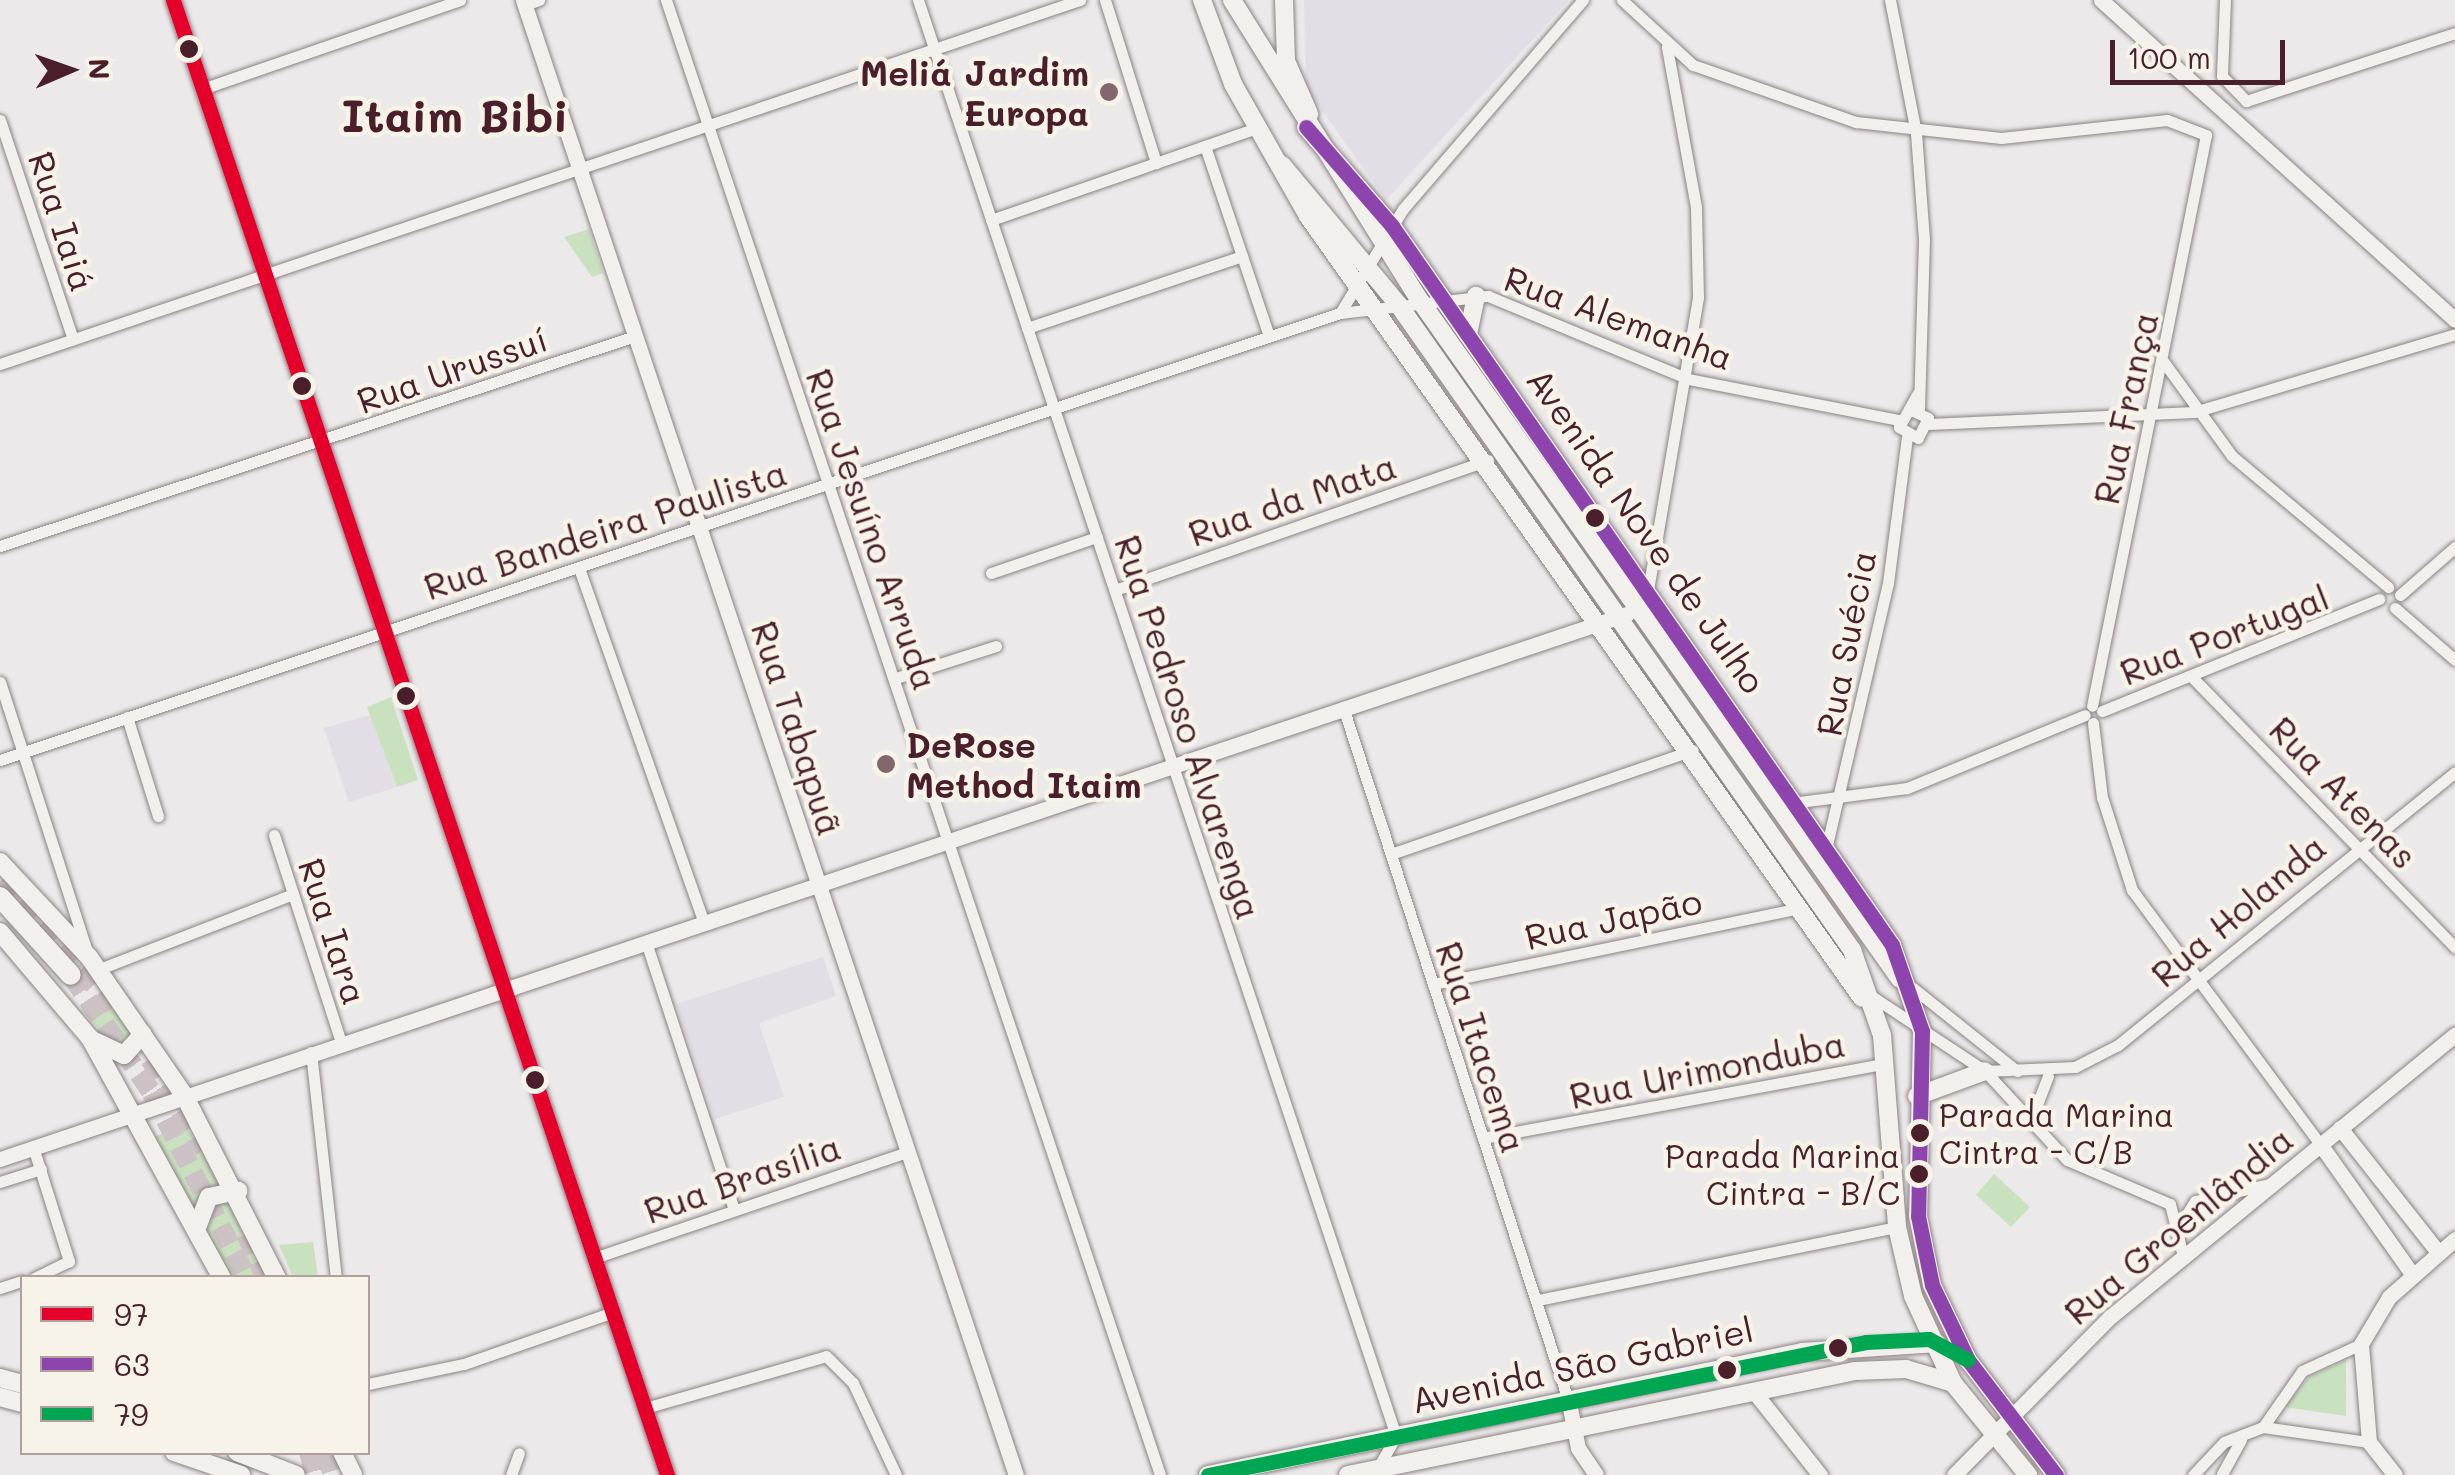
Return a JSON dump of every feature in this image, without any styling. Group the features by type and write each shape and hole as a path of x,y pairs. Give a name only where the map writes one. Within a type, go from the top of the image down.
{"highway":[{"path":"0,896 71,975"}],"main road":[{"name":"Avenida Nove de Julho","path":"1202,0 1257,128 1363,274 1378,307 1601,626 1804,907 1858,989 1883,1062"},
{"name":"Avenida Nove de Julho","path":"1232,0 1312,130 1387,234 1468,334 1632,568 1643,595 1913,988"},
{"path":"1284,0 1286,60 1312,130"},
{"name":"Avenida Nove de Julho","path":"1387,234 1421,302 1799,802 1913,988 1922,1031 1917,1096 1925,1261 1968,1360 2056,1475"},
{"name":"Avenida Nove de Julho","path":"1363,274 1398,304 1836,923 1873,997 1883,1062 1897,1227 1913,1296 1928,1339 1952,1383 2028,1475"},
{"path":"1468,334 1476,296"},
{"path":"0,862 93,963 184,1095 238,1190 276,1275"},
{"path":"0,932 90,1038 198,1225 221,1275"},
{"path":"90,1038 124,1055 143,1034"},
{"path":"1917,1096 1985,1072"},
{"path":"198,1225 209,1197 238,1190"},
{"path":"1898,1340 1913,1296"},
{"name":"Avenida São Gabriel","path":"1208,1475 1898,1340 1928,1339 1968,1360"},
{"name":"Avenida São Gabriel","path":"1348,1475 1882,1368 1952,1383"},
{"path":"182,1455 233,1474"},
{"path":"253,1455 280,1460 296,1475"}],"street":[{"path":"172,0 666,1475"},
{"path":"202,88 460,0"},
{"name":"Rua Jesuíno Arruda","path":"666,0 952,843 1160,1475"},
{"name":"Rua Pedroso Alvarenga","path":"918,0 1396,1436"},
{"path":"0,364 1080,0"},
{"path":"1105,0 1156,163"},
{"path":"1340,313 1387,234 1584,0"},
{"path":"1622,0 1667,47 1752,91 1916,134"},
{"path":"1890,0 1916,134 1924,240 1918,393 1914,409 1899,420 1911,442 1928,424 2148,418 2194,412 2455,334"},
{"path":"2101,0 2455,320"},
{"path":"2225,0 2222,76 2235,98 2259,100 2455,33"},
{"name":"Rua Tabapuã","path":"529,2 580,170 1016,1475"},
{"path":"0,1158 952,843 1343,707 1620,619 1643,595 1688,379 1699,250 1667,47"},
{"name":"Rua Iaiá","path":"0,120 73,339"},
{"name":"Rua França","path":"1916,134 2195,126 2206,154 2148,418 2093,714 2120,861 2198,982 2320,1144"},
{"path":"991,220 1257,128"},
{"path":"1205,146 1269,336"},
{"path":"1027,328 1242,256"},
{"name":"Rua Alemanha","path":"1378,307 1476,296 1688,379 1899,420"},
{"name":"Rua Bandeira Paulista","path":"0,760 1053,407 1340,313 1378,307"},
{"name":"Rua Urussuí","path":"0,546 635,336"},
{"path":"2163,361 2194,412 2213,434 2392,596 2412,621 2455,660"},
{"path":"1914,409 1928,424"},
{"path":"2208,409 2213,434"},
{"name":"Rua Suécia","path":"1827,844 1840,802 1911,442"},
{"name":"Rua da Mata","path":"1115,590 1488,460"},
{"path":"991,573 1096,537"},
{"name":"Rua Portugal","path":"1799,802 1840,802 1907,788 2192,677 2392,596 2455,546"},
{"path":"1632,568 1650,550"},
{"path":"578,568 704,922"},
{"path":"896,678 996,646"},
{"name":"Rua Atenas","path":"2192,677 2455,947"},
{"path":"0,682 93,963 293,894"},
{"name":"Rua Itacema","path":"1343,707 1569,1403"},
{"path":"126,718 158,816"},
{"path":"1391,854 1693,750"},
{"name":"Rua Holanda","path":"1985,1072 2048,1076 2118,1046 2358,845 2455,772"},
{"name":"Rua Iara","path":"274,835 340,1043"},
{"name":"Rua Japão","path":"1433,984 1804,907"},
{"path":"646,942 734,1209"},
{"path":"1913,988 1974,1044 2026,1076"},
{"path":"1873,997 1985,1072 2088,1174 2170,1204 2183,1256"},
{"name":"Rua Groenlândia","path":"1954,1475 2183,1256 2455,1035"},
{"path":"311,1052 336,1275"},
{"name":"Rua Urimonduba","path":"1483,1138 1883,1062"},
{"path":"2031,1120 2048,1076"},
{"path":"2340,1128 2438,1252"},
{"path":"2320,1144 2412,1274"},
{"path":"33,1147 68,1260 40,1275"},
{"name":"Rua Brasília","path":"594,1258 908,1152"},
{"path":"0,1182 41,1169"},
{"path":"2179,1228 2195,1201 2270,1184"},
{"path":"1538,1300 1897,1227"},
{"path":"2192,1475 2200,1463 2263,1427 2302,1371 2361,1344 2412,1274 2455,1240"},
{"path":"370,1384 454,1366 613,1312"},
{"path":"2361,1344 2369,1442 2395,1475"},
{"path":"645,1408 795,1358 826,1356 844,1370 896,1475"},
{"path":"1756,1393 1820,1475"},
{"path":"1569,1403 1572,1432 1596,1475"},
{"path":"2263,1427 2369,1442"},
{"path":"1376,1472 1396,1436"},
{"path":"2200,1463 2223,1474 2241,1440"},
{"path":"511,1475 517,1452"}],"shaded area":[{"path":"1304,0 1569,0 1386,200 1306,88"},
{"path":"370,715 397,787 349,802 324,728"},
{"path":"823,957 836,996 759,1023 784,1097 715,1119 676,1004"}],"green space":[{"path":"589,229 603,273 592,277 564,237"},
{"path":"391,697 418,780 397,787 367,707"},
{"path":"102,994 131,1034 129,1045 115,1046 81,1010"},
{"path":"183,1121 221,1185 261,1275 223,1275 154,1138"},
{"path":"1994,1174 2030,1207 2011,1227 1976,1195"},
{"path":"313,1242 318,1275 292,1275 279,1245"},
{"path":"2346,1360 2346,1416 2284,1407 2310,1376"}],"tunnel":[{"path":"0,881 113,1006"},
{"path":"71,975 152,1093 245,1275"},
{"path":"150,1059 204,1150"},
{"path":"246,1234 265,1275"},
{"path":"310,1455 315,1475"},
{"path":"327,1455 333,1475"}],"transit line":[{"name":"97","path":"173,0 667,1475"},
{"name":"63","path":"1306,127 1392,226 1892,945 1922,1031 1918,1216 1932,1285 1968,1360 2056,1475"},
{"name":"79","path":"1208,1475 1866,1342 1929,1339 1968,1360"}],"place":[{"name":"Meliá Jardim Europa","path":"1109,92"},
{"name":"DeRose Method Itaim","path":"886,764"},
{"name":"Parada Marina Cintra - C/B","path":"1920,1133"},
{"name":"Parada Marina Cintra - B/C","path":"1919,1174"}],"district":[{"name":"Itaim Bibi","path":"455,115"}]}
